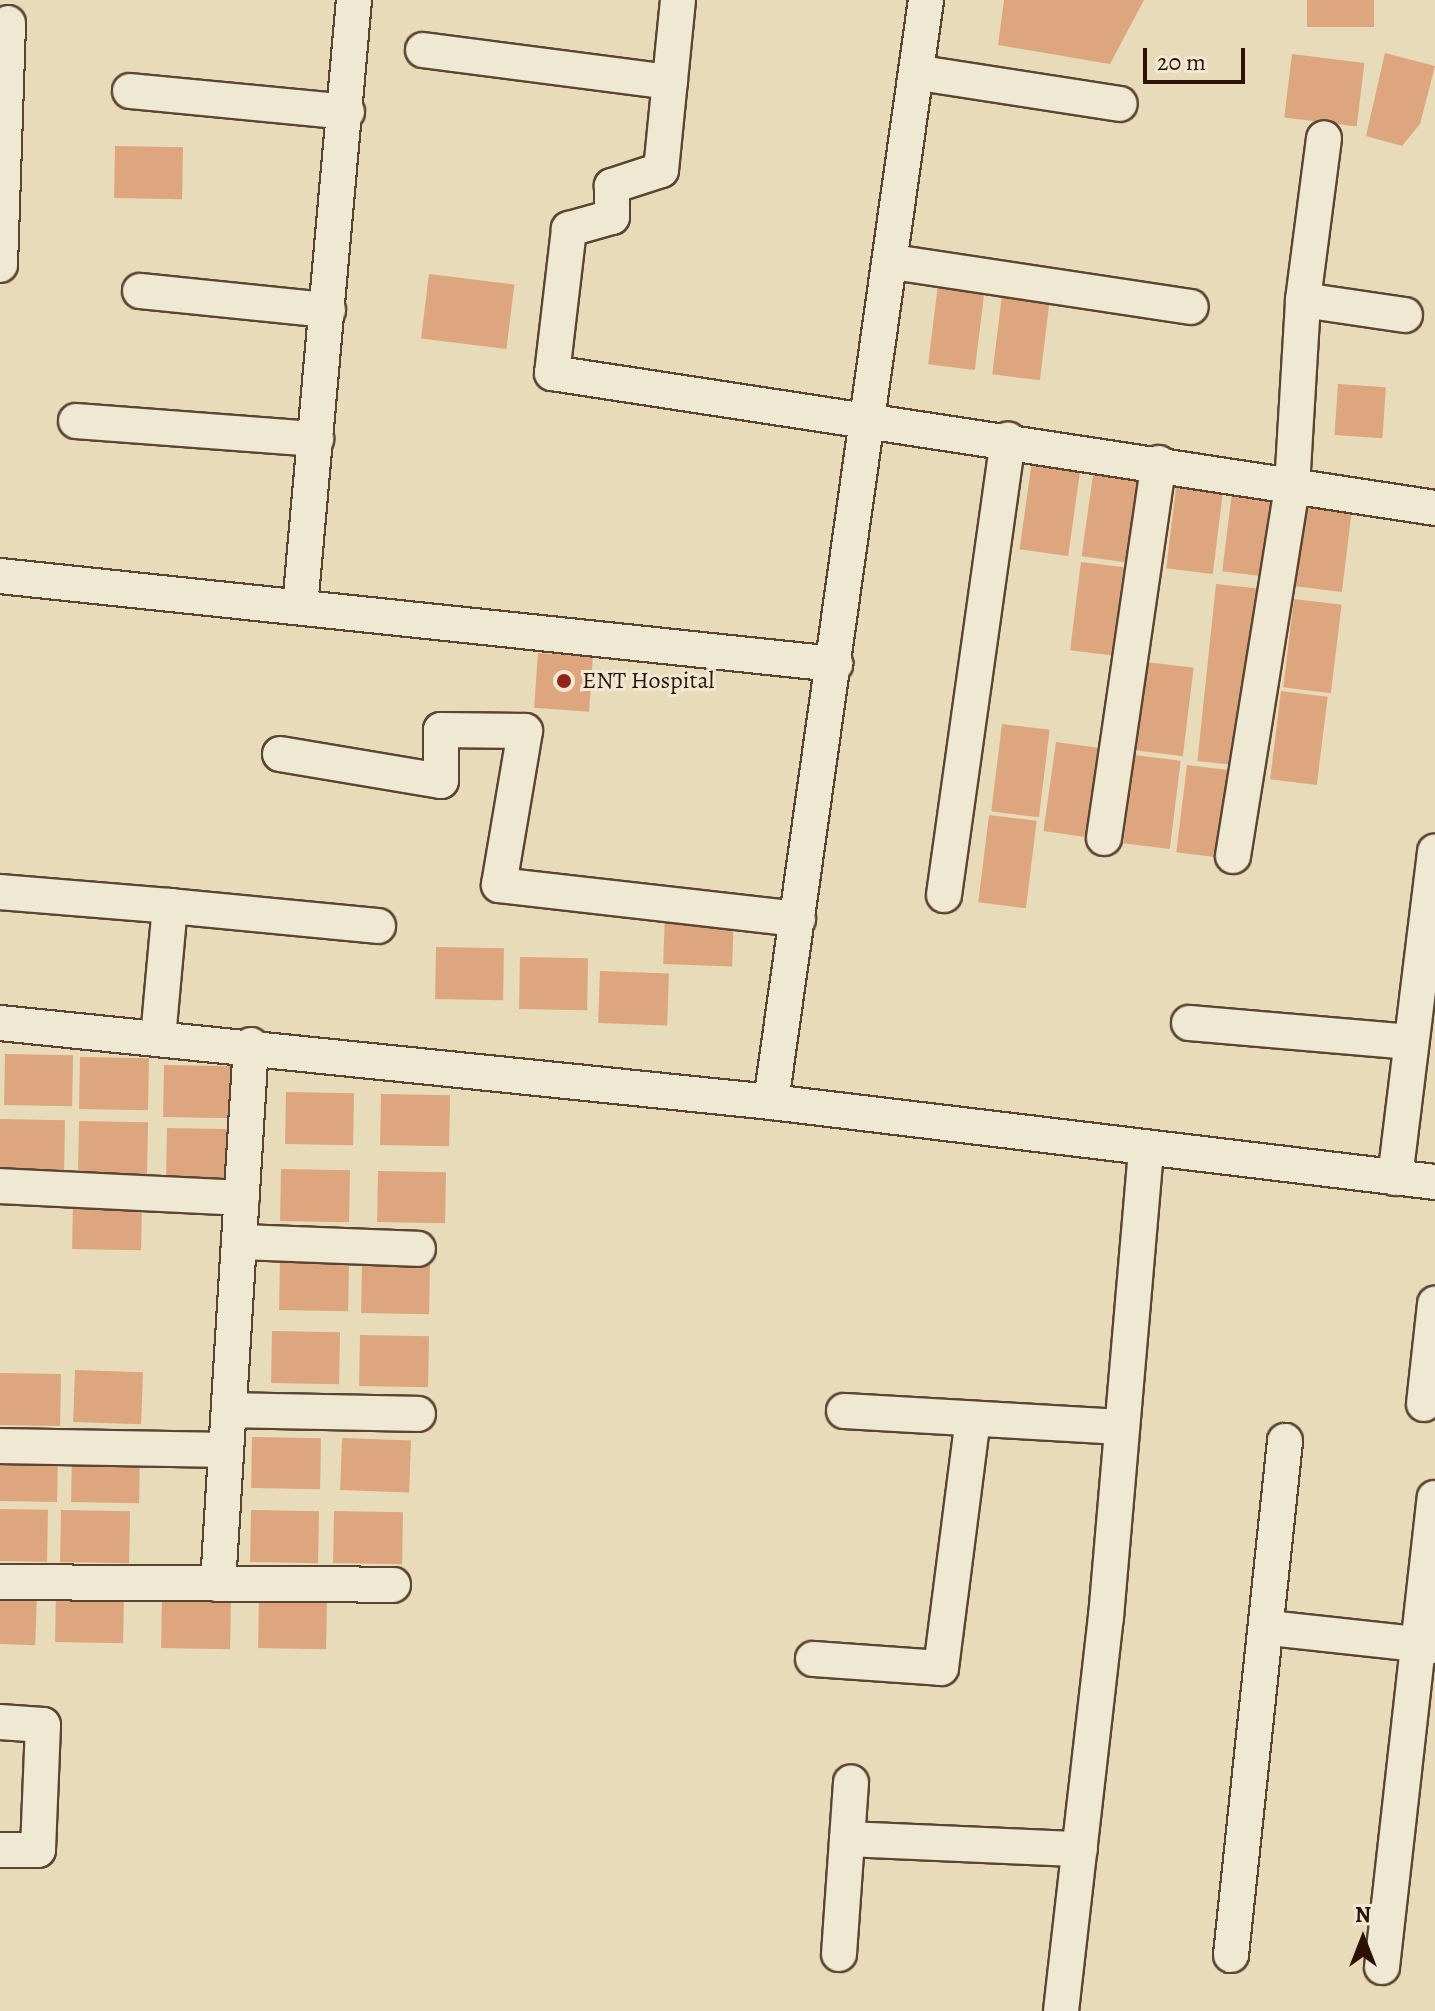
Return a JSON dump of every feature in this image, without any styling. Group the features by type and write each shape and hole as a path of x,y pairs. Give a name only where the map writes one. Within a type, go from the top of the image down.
{"street":[{"path":"300,607 347,112 354,0"},
{"path":"678,0 661,170 612,186 612,217 569,229 552,373 870,417 1435,508"},
{"path":"771,1102 920,73 926,0"},
{"path":"0,265 8,23"},
{"path":"423,50 670,82"},
{"path":"920,73 1120,104"},
{"path":"130,91 347,112"},
{"path":"1233,856 1292,487 1303,300 1324,138"},
{"path":"893,262 1191,307"},
{"path":"140,291 328,310"},
{"path":"1303,300 1405,315"},
{"path":"76,421 316,439"},
{"path":"944,895 1008,439"},
{"path":"1104,838 1159,463"},
{"path":"0,576 835,664"},
{"path":"280,754 441,781 441,730 525,731 499,885 798,919"},
{"path":"1395,1178 1420,1032 1435,851"},
{"path":"0,892 378,926"},
{"path":"158,1037 170,906"},
{"path":"0,1023 251,1045 771,1102 1146,1152 1435,1182"},
{"path":"1189,1023 1420,1032"},
{"path":"218,1584 251,1045"},
{"path":"1061,2011 1122,1427 1146,1152"},
{"path":"0,1186 242,1198"},
{"path":"239,1242 418,1249"},
{"path":"1424,1404 1435,1304"},
{"path":"229,1410 418,1414"},
{"path":"844,1411 1122,1427"},
{"path":"813,1659 941,1668 973,1419"},
{"path":"1231,1955 1269,1628 1285,1441"},
{"path":"0,1446 226,1450"},
{"path":"1382,1967 1425,1644 1435,1498"},
{"path":"0,1582 393,1585"},
{"path":"1269,1628 1425,1644"},
{"path":"0,1722 43,1725 38,1850 0,1850"},
{"path":"839,1954 851,1782"},
{"path":"847,1839 1080,1849"}],"building":[{"path":"1004,0 1144,0 1110,64 998,45"},
{"path":"1307,0 1374,0 1374,27 1307,27"},
{"path":"1385,53 1435,66 1420,124 1402,146 1366,136"},
{"path":"1292,54 1364,63 1357,126 1284,118"},
{"path":"115,146 183,147 182,199 114,198"},
{"path":"429,274 514,284 506,349 421,339"},
{"path":"939,276 986,282 975,370 928,364"},
{"path":"1003,287 1051,293 1040,380 992,374"},
{"path":"1338,384 1386,387 1382,438 1334,435"},
{"path":"1032,461 1081,468 1068,556 1020,549"},
{"path":"1094,468 1142,475 1129,563 1082,556"},
{"path":"1177,480 1224,486 1213,574 1166,568"},
{"path":"1233,484 1280,490 1269,577 1222,571"},
{"path":"1306,498 1353,504 1342,592 1295,586"},
{"path":"1081,562 1128,568 1117,656 1070,650"},
{"path":"1216,584 1263,589 1244,766 1197,761"},
{"path":"1294,599 1342,605 1331,693 1283,687"},
{"path":"538,653 593,657 589,712 534,708"},
{"path":"1146,662 1194,668 1183,756 1135,750"},
{"path":"1281,691 1328,697 1317,785 1270,779"},
{"path":"1002,724 1050,730 1039,817 991,811"},
{"path":"1056,742 1105,749 1092,838 1043,831"},
{"path":"1134,755 1181,761 1170,849 1123,843"},
{"path":"1187,765 1234,771 1223,858 1176,852"},
{"path":"989,815 1037,821 1026,908 978,902"},
{"path":"665,912 734,914 732,966 663,964"},
{"path":"436,947 504,948 503,1000 435,999"},
{"path":"520,957 588,958 587,1010 519,1009"},
{"path":"600,971 669,973 667,1025 598,1023"},
{"path":"5,1054 73,1055 72,1106 4,1105"},
{"path":"80,1057 149,1058 148,1110 79,1109"},
{"path":"164,1065 232,1066 231,1118 163,1117"},
{"path":"286,1092 354,1093 353,1145 285,1144"},
{"path":"381,1094 450,1095 449,1146 380,1145"},
{"path":"0,1119 65,1120 64,1172 0,1171"},
{"path":"79,1121 148,1122 147,1174 78,1173"},
{"path":"167,1128 236,1129 235,1181 166,1180"},
{"path":"281,1169 350,1170 349,1222 280,1221"},
{"path":"378,1171 446,1172 445,1223 377,1222"},
{"path":"73,1198 142,1199 141,1250 72,1249"},
{"path":"280,1259 349,1260 348,1311 279,1310"},
{"path":"362,1262 430,1263 429,1314 361,1313"},
{"path":"272,1331 340,1332 339,1384 271,1383"},
{"path":"360,1335 429,1336 428,1387 359,1386"},
{"path":"75,1370 143,1372 141,1424 73,1422"},
{"path":"0,1373 61,1374 60,1426 0,1425"},
{"path":"252,1437 321,1438 320,1489 251,1488"},
{"path":"342,1438 411,1440 409,1492 340,1490"},
{"path":"0,1450 58,1451 57,1502 0,1501"},
{"path":"72,1451 140,1452 139,1503 71,1502"},
{"path":"0,1509 48,1510 47,1562 0,1561"},
{"path":"61,1510 130,1511 129,1563 60,1562"},
{"path":"251,1510 319,1511 318,1563 250,1562"},
{"path":"334,1511 403,1512 402,1564 333,1563"},
{"path":"56,1590 124,1591 123,1643 55,1642"},
{"path":"0,1593 37,1594 35,1645 0,1644"},
{"path":"162,1596 231,1597 230,1649 161,1648"},
{"path":"259,1596 327,1597 326,1649 258,1648"}],"place":[{"name":"ENT Hospital","path":"564,681"}]}
